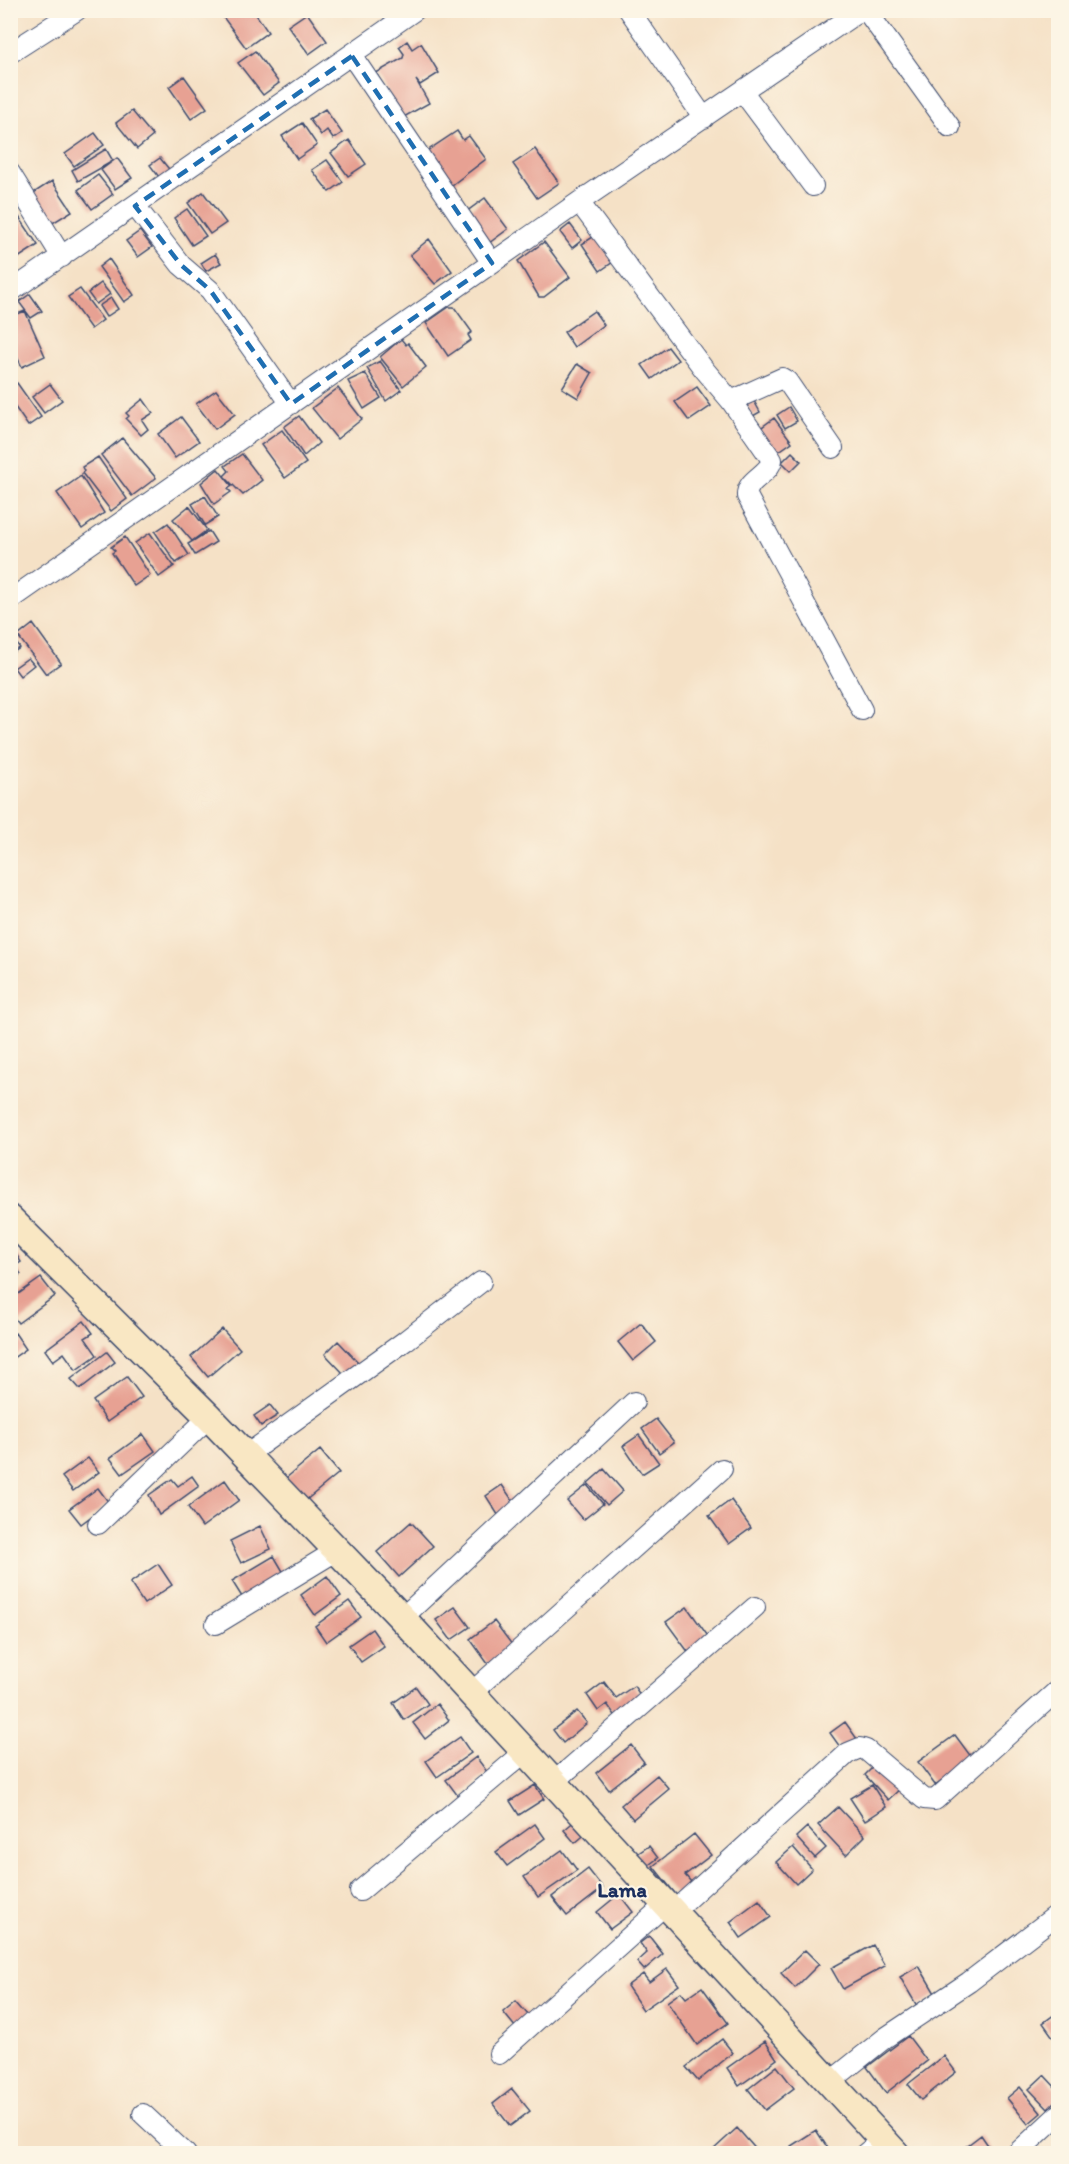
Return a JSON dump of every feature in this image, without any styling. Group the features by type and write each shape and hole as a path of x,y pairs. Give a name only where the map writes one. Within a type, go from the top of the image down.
{"street":[{"path":"10,53 77,10"},
{"path":"10,292 415,10"},
{"path":"629,10 704,118"},
{"path":"10,600 579,202 861,10"},
{"path":"866,10 950,127"},
{"path":"352,56 492,263"},
{"path":"743,92 813,186"},
{"path":"10,172 62,257"},
{"path":"579,202 703,368 731,401 772,460 767,470 750,484 747,496 862,710"},
{"path":"135,206 181,265 210,290 291,404"},
{"path":"731,401 782,378 787,381 833,448"},
{"path":"11,1221 209,1417 402,1617 830,2082 881,2149"},
{"path":"245,1456 405,1341 481,1282"},
{"path":"402,1617 634,1402"},
{"path":"98,1524 209,1417"},
{"path":"471,1693 722,1469"},
{"path":"216,1624 336,1551"},
{"path":"554,1782 755,1607"},
{"path":"499,2054 848,1753 860,1748 866,1750 924,1799 935,1800 1059,1690"},
{"path":"360,1891 526,1751"},
{"path":"830,2082 885,2038 969,1982 1059,1914"},
{"path":"143,2114 186,2154"},
{"path":"1016,2154 1059,2115"}],"highlighted area":[{"path":"352,56 492,263 291,404 210,290 181,265 135,206"}],"building":[{"path":"233,10 253,10 268,32 246,48 223,17"},
{"path":"307,13 327,41 309,54 288,26"},
{"path":"407,41 412,49 421,43 439,73 420,85 416,80 429,103 402,118 376,73 403,58 404,54 399,47"},
{"path":"255,51 279,83 263,95 238,63"},
{"path":"184,76 207,108 191,119 169,87"},
{"path":"325,109 342,133 333,139 327,130 321,135 309,119"},
{"path":"132,111 153,136 137,149 116,123"},
{"path":"302,123 317,145 297,159 282,136"},
{"path":"457,131 463,140 469,136 486,159 448,188 421,155"},
{"path":"95,133 104,145 74,166 65,154"},
{"path":"349,140 366,164 348,176 331,153"},
{"path":"106,149 113,161 78,181 72,170"},
{"path":"535,149 559,183 537,198 513,164"},
{"path":"117,158 132,178 115,189 101,170"},
{"path":"160,158 172,173 162,181 150,165"},
{"path":"327,160 343,182 329,192 312,170"},
{"path":"98,175 113,194 92,209 78,190"},
{"path":"52,181 72,211 51,224 32,194"},
{"path":"203,192 226,223 210,234 188,203"},
{"path":"485,198 508,229 489,243 466,212"},
{"path":"187,209 206,236 192,245 174,218"},
{"path":"17,214 38,245 18,258 10,248 10,219"},
{"path":"570,224 582,240 572,248 560,232"},
{"path":"140,231 152,247 138,257 126,241"},
{"path":"596,235 613,262 600,271 582,244"},
{"path":"429,239 452,271 435,284 410,255"},
{"path":"544,242 570,277 544,297 539,297 518,261"},
{"path":"215,254 221,263 206,271 201,263"},
{"path":"109,259 134,295 124,302 99,267"},
{"path":"101,283 110,294 96,304 88,293"},
{"path":"80,289 103,320 91,329 68,297"},
{"path":"30,294 42,311 31,318 19,302"},
{"path":"111,298 118,309 106,317 99,306"},
{"path":"449,307 454,307 472,332 468,335 471,340 448,356 426,323"},
{"path":"25,311 45,356 22,367 10,342 10,317"},
{"path":"594,311 604,325 574,347 564,332"},
{"path":"401,339 406,345 408,343 426,367 403,386 380,357"},
{"path":"668,347 678,360 652,379 642,365"},
{"path":"380,361 401,390 386,401 367,368"},
{"path":"577,364 592,373 578,398 562,388"},
{"path":"365,373 381,398 364,409 348,381"},
{"path":"17,383 41,417 28,426 10,400 10,388"},
{"path":"50,384 62,400 44,413 32,397"},
{"path":"697,387 711,406 689,421 675,402"},
{"path":"338,388 362,419 337,439 312,408"},
{"path":"216,390 235,414 215,429 196,404"},
{"path":"143,399 153,413 142,420 148,429 141,435 126,419 129,416 126,413"},
{"path":"754,401 760,412 753,416 747,405"},
{"path":"789,407 797,421 785,428 777,415"},
{"path":"299,416 319,443 304,456 284,427"},
{"path":"181,417 199,441 175,458 158,434"},
{"path":"774,418 792,442 775,454 758,430"},
{"path":"282,430 306,463 285,478 261,445"},
{"path":"122,438 156,478 132,496 101,455"},
{"path":"792,452 801,461 791,471 782,462"},
{"path":"242,454 262,480 243,495 224,476 229,471 225,466"},
{"path":"98,457 127,499 111,511 82,473 84,471 82,467"},
{"path":"218,469 232,486 228,489 231,492 214,504 201,483"},
{"path":"81,476 104,513 82,529 57,493"},
{"path":"205,496 218,517 205,525 192,504"},
{"path":"189,506 207,530 192,541 173,519"},
{"path":"168,523 189,555 176,563 155,532"},
{"path":"209,531 216,542 195,555 188,544"},
{"path":"150,533 174,566 159,577 135,543"},
{"path":"125,537 150,575 134,586 112,553 115,551 111,547"},
{"path":"33,624 61,663 46,674 18,636"},
{"path":"10,635 20,648 10,654"},
{"path":"28,658 34,665 20,676 14,668"},
{"path":"14,1251 21,1262 15,1266 21,1274 10,1281 10,1254"},
{"path":"41,1278 55,1296 18,1323 10,1313 10,1300"},
{"path":"84,1321 93,1333 85,1338 97,1355 76,1370 64,1353 53,1361 45,1350"},
{"path":"641,1323 656,1342 633,1361 618,1342"},
{"path":"222,1329 240,1349 208,1377 191,1357"},
{"path":"15,1333 26,1349 10,1360 10,1336"},
{"path":"338,1341 358,1362 345,1375 325,1354"},
{"path":"107,1352 115,1362 80,1389 71,1379"},
{"path":"127,1377 142,1397 107,1422 93,1401"},
{"path":"270,1405 278,1415 261,1426 254,1416"},
{"path":"656,1419 674,1442 659,1453 642,1429"},
{"path":"143,1434 155,1451 122,1474 110,1458"},
{"path":"639,1435 659,1463 642,1474 623,1446"},
{"path":"320,1450 339,1473 305,1501 286,1478"},
{"path":"88,1458 99,1472 73,1491 62,1477"},
{"path":"604,1469 623,1491 607,1505 588,1483"},
{"path":"192,1476 199,1486 159,1515 149,1495 172,1479 178,1486"},
{"path":"225,1480 239,1500 202,1527 188,1507"},
{"path":"502,1485 517,1507 500,1518 486,1496"},
{"path":"587,1485 603,1504 583,1520 567,1501"},
{"path":"98,1488 109,1503 81,1524 69,1509"},
{"path":"731,1500 751,1528 729,1544 709,1516"},
{"path":"411,1522 433,1546 399,1577 377,1552"},
{"path":"260,1526 271,1549 241,1563 230,1541"},
{"path":"274,1556 284,1573 242,1597 232,1581"},
{"path":"158,1564 172,1585 144,1604 130,1583"},
{"path":"327,1576 341,1596 315,1615 301,1595"},
{"path":"349,1601 361,1617 326,1642 315,1626"},
{"path":"455,1607 470,1627 451,1640 436,1620"},
{"path":"687,1607 710,1639 689,1653 666,1622"},
{"path":"494,1621 513,1646 488,1664 470,1639"},
{"path":"372,1629 384,1646 361,1662 349,1645"},
{"path":"604,1682 616,1698 634,1686 643,1699 617,1718 607,1704 598,1711 587,1695"},
{"path":"416,1687 428,1704 404,1720 393,1703"},
{"path":"437,1704 449,1720 425,1739 413,1723"},
{"path":"577,1711 587,1723 563,1743 553,1730"},
{"path":"845,1722 860,1743 845,1754 830,1733"},
{"path":"955,1735 972,1758 935,1785 918,1762"},
{"path":"460,1737 471,1753 437,1777 426,1761"},
{"path":"631,1745 644,1762 609,1790 596,1773"},
{"path":"476,1757 488,1773 458,1796 446,1780"},
{"path":"877,1763 901,1788 888,1800 865,1775"},
{"path":"657,1775 669,1789 633,1819 621,1805"},
{"path":"535,1785 544,1799 519,1815 510,1801"},
{"path":"872,1785 886,1807 865,1821 850,1798"},
{"path":"838,1807 865,1836 846,1855 818,1825"},
{"path":"577,1819 588,1832 575,1843 564,1830"},
{"path":"535,1824 545,1838 507,1866 496,1852"},
{"path":"807,1827 826,1848 815,1858 796,1837"},
{"path":"694,1834 711,1855 685,1875 692,1883 677,1896 653,1866"},
{"path":"649,1846 658,1858 646,1867 637,1854"},
{"path":"793,1847 812,1869 796,1884 776,1862"},
{"path":"562,1850 577,1870 538,1897 524,1877"},
{"path":"588,1869 603,1888 567,1916 552,1897"},
{"path":"619,1894 633,1912 610,1929 597,1912"},
{"path":"759,1900 771,1917 741,1938 730,1922"},
{"path":"649,1936 663,1954 644,1970 637,1962 647,1953 640,1943"},
{"path":"873,1945 885,1966 843,1989 831,1968"},
{"path":"805,1950 819,1964 795,1988 781,1973"},
{"path":"919,1966 936,1995 917,2006 900,1977"},
{"path":"667,1969 679,1985 643,2010 627,1986 643,1974 649,1982"},
{"path":"702,1987 728,2023 697,2045 667,2002 681,1992 686,1998"},
{"path":"516,2001 529,2016 516,2028 503,2012"},
{"path":"1058,2012 1058,2044 1043,2023"},
{"path":"908,2036 927,2061 886,2093 867,2067"},
{"path":"722,2039 733,2053 698,2081 686,2067"},
{"path":"765,2041 777,2059 739,2086 727,2068"},
{"path":"944,2056 956,2072 921,2100 908,2084"},
{"path":"777,2066 794,2088 765,2110 748,2089"},
{"path":"1044,2075 1058,2090 1058,2099 1048,2109 1029,2089"},
{"path":"1020,2087 1041,2113 1028,2124 1007,2098"},
{"path":"512,2089 530,2111 510,2126 493,2104"},
{"path":"737,2128 760,2154 716,2154 713,2150"},
{"path":"816,2130 829,2150 825,2154 795,2154 791,2146"},
{"path":"981,2135 994,2154 956,2154"}],"district":[{"name":"Lama","path":"622,1890"}]}
